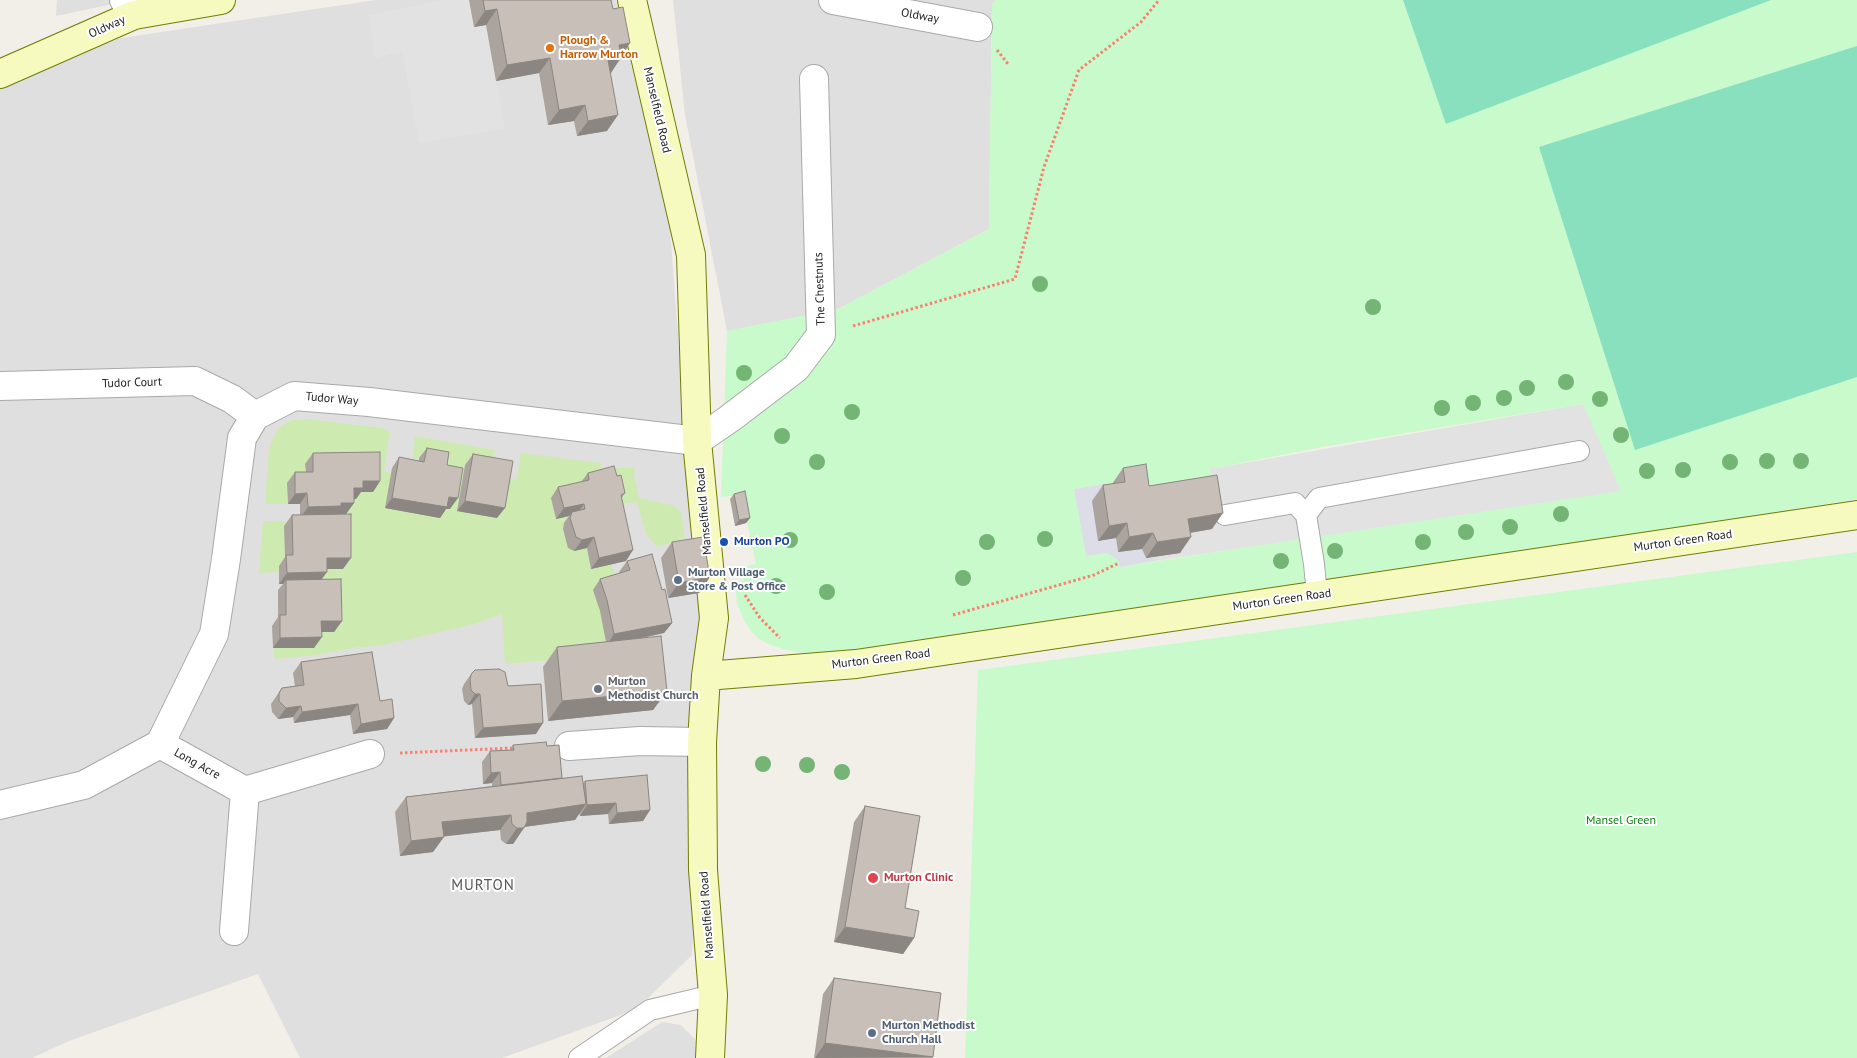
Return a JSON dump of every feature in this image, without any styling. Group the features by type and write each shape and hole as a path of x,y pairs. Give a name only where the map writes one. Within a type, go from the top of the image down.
{"street":[{"name":"Oldway","path":"0,74 129,8 221,0"},
{"name":"Manselfield Road","path":"632,0 690,255 697,441 714,618 706,676 702,742 703,870 713,995 710,1058"},
{"name":"Oldway","path":"833,0 978,27"},
{"name":"The Chestnuts","path":"697,441 796,368 821,335 814,79"},
{"name":"Tudor Court","path":"0,386 195,381 232,399 256,416"},
{"name":"Tudor Way","path":"160,744 214,634 242,438 256,416 294,396 368,402 697,441"},
{"name":"Murton Green Road","path":"706,676 856,664 1857,515"},
{"path":"569,746 640,741 702,742"},
{"name":"Long Acre","path":"0,805 84,785 160,744 245,791"},
{"path":"234,931 245,791 370,754"}],"lane":[{"path":"1306,515 1319,498 1579,452"},
{"path":"1225,515 1295,503 1306,515 1314,564 1316,595"},
{"path":"579,1058 650,1010 713,995"}],"path":[{"path":"821,335 1015,279 1044,167 1079,70 1141,22 1159,0"},
{"path":"948,617 1094,575 1119,563"},
{"path":"744,592 760,618 783,639"},
{"path":"370,754 519,747"}],"shaded area":[{"path":"57,0 132,0 56,16"},
{"path":"376,0 616,0 670,228 679,348 699,507 706,626 698,892 692,955 637,1009 502,1058 300,1058 258,974 69,1041 32,1058 0,1058 0,83 121,38"},
{"path":"444,0 469,0 474,26 486,25 505,128 419,143 402,52 375,58 368,15"},
{"path":"673,0 996,0 992,5 989,229 838,309 727,331 685,115"},
{"path":"1583,404 1621,491 1155,561 1153,557 1212,478 1210,469"},
{"path":"1112,483 1114,498 1098,541 1116,538 1118,552 1142,549 1146,558 1153,557 1155,561 1120,567 1118,560 1107,553 1086,556 1074,489"},
{"path":"662,1022 681,1025 695,1039 701,1058 606,1058"}],"green space":[{"path":"996,0 1857,0 1857,499 1633,535 1327,580 1320,536 1620,491 1583,404 1322,447 1211,469 1212,478 1137,492 1134,480 1074,489 1086,556 1107,553 1119,560 1120,567 1299,539 1305,583 878,648 806,653 786,650 768,644 751,631 737,604 735,583 744,580 741,567 756,564 741,495 721,497 727,331 838,309 989,229 992,5"},
{"path":"1403,0 1771,0 1446,124"},
{"path":"1857,46 1857,377 1635,450 1539,147"},
{"path":"308,419 382,428 390,432 384,471 391,473 442,508 450,509 419,458 413,459 415,436 495,450 491,464 458,511 497,518 504,478 516,480 521,453 601,463 604,478 576,515 575,551 587,548 611,564 618,582 617,654 505,664 502,614 471,625 379,646 275,659 273,648 314,648 285,566 279,572 259,573 263,521 300,522 333,514 356,492 373,491 306,482 287,483 288,504 265,504 269,450 277,430 293,420"},
{"path":"613,468 635,468 634,477 639,498 672,505 681,512 685,538 658,547 647,536 637,502 618,504"},
{"name":"Mansel Green","path":"1857,552 1857,1058 965,1058 978,670"}],"building":[{"path":"483,0 611,0 613,9 623,7 630,43 619,45 622,57 608,60 618,115 588,121 585,105 559,110 550,58 507,65 497,9 485,11"},
{"path":"427,448 449,452 447,465 463,468 458,498 449,497 447,507 392,498 399,457 424,462"},
{"path":"380,452 380,481 363,481 363,488 354,488 354,503 341,503 341,506 308,507 307,493 295,494 295,472 313,472 313,453"},
{"path":"473,454 513,461 505,508 465,501"},
{"path":"1146,464 1149,486 1217,475 1223,513 1188,519 1191,537 1157,542 1153,533 1129,537 1127,523 1109,526 1103,485 1125,482 1123,468"},
{"path":"614,466 617,476 621,475 625,493 621,495 633,550 599,558 594,537 582,540 576,537 570,518 572,512 585,509 584,504 564,508 558,487 589,480 588,473"},
{"path":"745,491 750,518 739,520 734,494"},
{"path":"351,514 351,558 327,558 327,572 287,573 286,555 293,555 292,515"},
{"path":"703,537 710,577 679,583 672,542"},
{"path":"652,554 662,590 665,589 672,623 614,634 607,600 600,579 630,570 627,561"},
{"path":"341,579 342,621 321,621 322,637 280,638 280,615 286,615 286,580"},
{"path":"661,636 667,691 562,701 557,647"},
{"path":"372,652 380,701 392,699 394,718 361,724 358,704 302,712 301,706 286,708 279,701 279,693 282,688 304,685 301,662"},
{"path":"499,669 505,672 508,686 541,684 543,723 483,728 480,694 475,694 471,690 470,678 475,670"},
{"path":"546,742 547,746 559,745 562,778 501,785 500,772 491,773 490,751 514,750 513,745"},
{"path":"647,775 650,810 617,813 616,803 587,805 585,781"},
{"path":"582,776 586,804 527,813 527,822 524,828 517,828 512,824 511,815 442,822 444,837 411,841 406,797"},
{"name":"Murton Clinic","path":"865,806 920,816 905,908 919,911 914,938 845,927"},
{"name":"Murton Methodist Church Hall","path":"834,978 941,993 933,1057 825,1043"}],"place":[{"name":"Plough & Harrow Murton","path":"550,48"},
{"name":"Murton PO","path":"724,542"},
{"name":"Murton Village Store & Post Office","path":"678,580"},
{"name":"Murton Methodist Church","path":"598,689"},
{"name":"Murton Clinic","path":"873,878"},
{"name":"Murton Methodist Church Hall","path":"872,1033"}],"district":[{"name":"MURTON","path":"483,886"}]}
